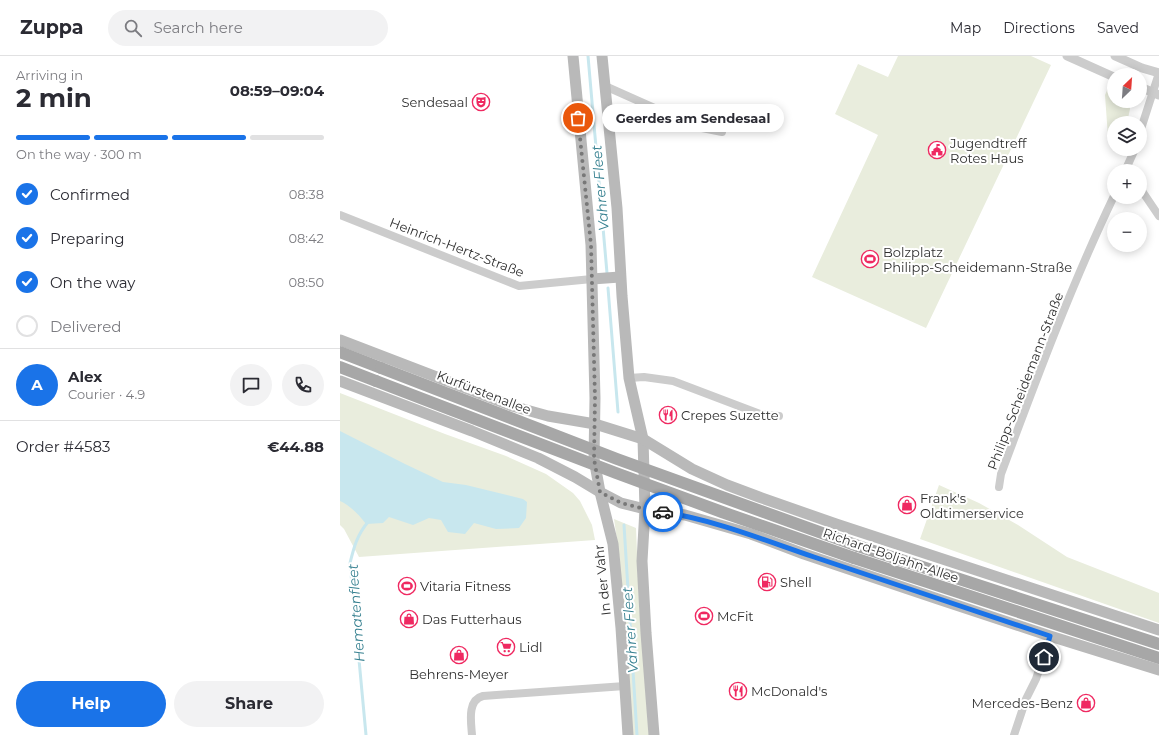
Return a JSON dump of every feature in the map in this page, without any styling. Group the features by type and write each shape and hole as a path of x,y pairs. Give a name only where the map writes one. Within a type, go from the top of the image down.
{"main road":[{"name":"In der Vahr","path":"572,56 591,245 595,424 594,459 600,492 613,544 621,628 628,735"},
{"path":"602,56 617,208 612,278 629,378 643,440 645,509 642,561 654,735"},
{"path":"592,279 612,278"},
{"name":"Kurfürstenallee","path":"340,340 512,406 548,416 595,424 643,440"},
{"name":"Kurfürstenallee","path":"340,352 617,459"},
{"name":"Richard-Boljahn-Allee","path":"340,367 722,512 854,558 1159,658"},
{"path":"340,381 478,433 538,458 600,492"},
{"name":"Richard-Boljahn-Allee","path":"643,440 692,469 727,485 759,497 836,524 1159,630"},
{"name":"Richard-Boljahn-Allee","path":"617,459 858,546 1159,644"},
{"name":"Richard-Boljahn-Allee","path":"600,492 621,503 645,509 685,515 751,534 938,600 1159,670"}],"street":[{"path":"1066,56 1107,74"},
{"path":"1115,56 1142,68 1159,72 1156,94 1147,116"},
{"path":"605,86 697,126 722,132"},
{"path":"1147,198 1159,216"},
{"name":"Philipp-Scheidemann-Straße","path":"999,487 1001,474 1046,356 1084,260 1110,204"},
{"name":"Heinrich-Hertz-Straße","path":"340,215 519,286 592,279"},
{"path":"629,378 644,377 673,381 760,414 779,416"},
{"path":"1014,735 1026,699 1036,679 1050,636"},
{"path":"472,735 471,708 478,697 625,686"}],"green space":[{"path":"898,56 1031,56 1051,65 926,328 812,277 878,135 835,114 858,64 888,77"},
{"path":"1107,90 1107,108 1130,108 1128,116 1107,116 1107,123 1105,95"},
{"path":"340,393 506,456 546,474 573,493 580,501 592,525 595,540 359,557 344,529 340,525"},
{"path":"939,485 979,503 1018,525 1067,557 1159,593 1159,623 920,539"},
{"path":"614,519 636,528 639,602 649,735 632,735 619,554"}],"water":[{"path":"340,431 443,482 466,485 523,499 527,502 526,518 519,528 496,529 474,523 465,534 448,532 441,520 429,518 413,525 389,517 383,523 366,524 348,505 340,501"}],"waterway":[{"name":"Vahrer Fleet","path":"588,56 607,273"},
{"name":"Vahrer Fleet","path":"608,288 618,412"},
{"name":"Hematenfleet","path":"366,735 350,563 359,536 368,522"},
{"name":"Vahrer Fleet","path":"624,525 637,735"}],"way so far":[{"path":"578,118 591,245 595,398 594,459 600,492 621,503 663,512"}],"place":[{"name":"Sendesaal","path":"481,102"},
{"name":"Geerdes am Sendesaal","path":"578,118"},
{"name":"Jugendtreff Rotes Haus","path":"937,150"},
{"name":"Bolzplatz Philipp-Scheidemann-Straße","path":"870,259"},
{"name":"Crepes Suzette","path":"668,415"},
{"name":"Frank's Oldtimerservice","path":"907,505"},
{"name":"Shell","path":"767,582"},
{"name":"Vitaria Fitness","path":"407,586"},
{"name":"McFit","path":"704,616"},
{"name":"Das Futterhaus","path":"409,619"},
{"name":"Lidl","path":"506,647"},
{"name":"Behrens-Meyer","path":"459,655"},
{"name":"McDonald's","path":"738,691"},
{"name":"Mercedes-Benz","path":"1086,703"}],"route":[{"path":"663,512 685,515 751,534 804,554 938,600 1050,636 1044,657"}]}
